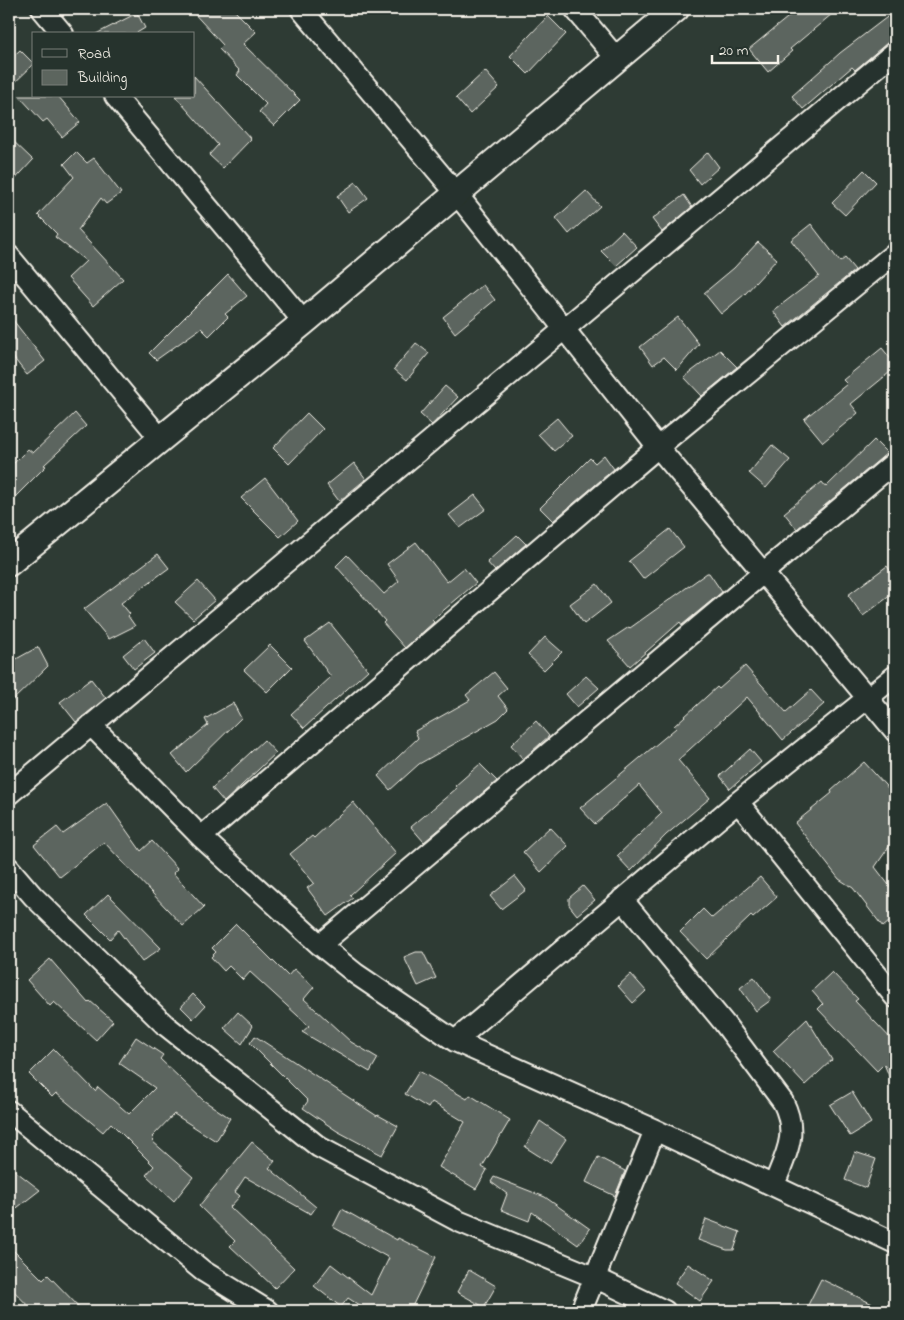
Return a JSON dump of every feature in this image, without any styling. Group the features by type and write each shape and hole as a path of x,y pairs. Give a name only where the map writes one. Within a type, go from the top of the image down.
{"street":[{"path":"42,9 61,32"},
{"path":"301,9 456,194 761,573 895,731"},
{"path":"575,9 616,58"},
{"path":"11,556 304,322 676,9"},
{"path":"9,794 564,327 895,52"},
{"path":"117,98 304,322"},
{"path":"201,837 658,447 895,253"},
{"path":"9,256 160,438"},
{"path":"320,945 895,462"},
{"path":"455,1042 738,802 895,676"},
{"path":"91,725 201,837 320,945 356,974 455,1042 655,1130 895,1243"},
{"path":"738,802 895,997"},
{"path":"9,868 33,896 164,1024 319,1147 458,1221 594,1276 665,1311"},
{"path":"622,899 724,1023 783,1102 790,1115 791,1143 774,1185"},
{"path":"9,1111 203,1271 268,1311"},
{"path":"580,1311 655,1130"}],"building":[{"path":"190,9 233,9 256,32 243,44 300,100 274,126 259,112 266,104 237,75 240,71 219,49 223,45"},
{"path":"798,9 838,9 790,49 792,51 768,72 749,49"},
{"path":"895,11 895,40 887,43 855,70 852,67 803,109 792,96 840,53"},
{"path":"137,13 145,28 138,32 100,32"},
{"path":"548,16 566,34 528,74 510,56"},
{"path":"20,50 32,62 32,66 9,88 9,60"},
{"path":"485,71 499,87 470,114 456,98"},
{"path":"195,77 251,139 223,168 209,155 218,145 177,98 195,98"},
{"path":"19,96 60,98 80,122 62,137 47,119 43,122"},
{"path":"9,137 33,160 9,186"},
{"path":"76,152 87,163 94,158 121,193 106,204 101,198 78,230 123,279 93,306 68,278 86,261 55,237 57,234 38,215 74,177 64,164"},
{"path":"708,152 719,167 700,184 689,170"},
{"path":"864,170 876,182 845,215 832,203"},
{"path":"356,182 368,198 348,212 337,196"},
{"path":"586,191 600,206 569,234 556,218"},
{"path":"684,195 692,207 662,232 652,219"},
{"path":"811,224 840,262 845,258 855,270 785,327 773,311 819,276 791,240"},
{"path":"622,231 637,247 616,266 601,251"},
{"path":"758,242 777,259 745,294 721,314 704,293 734,268"},
{"path":"228,274 247,296 225,314 228,317 209,336 201,328 156,360 149,353"},
{"path":"483,285 495,300 455,333 443,317"},
{"path":"9,315 45,361 27,375 9,352"},
{"path":"678,317 699,344 677,370 664,357 653,365 640,347"},
{"path":"416,343 429,353 407,380 394,369"},
{"path":"882,348 895,364 895,368 851,404 858,413 823,442 804,419 847,384 843,380"},
{"path":"720,350 737,367 702,396 684,377"},
{"path":"445,386 458,397 432,425 420,414"},
{"path":"75,413 86,426 44,465 46,466 9,503 9,468 28,449 33,453"},
{"path":"307,413 323,429 289,464 273,448"},
{"path":"557,418 572,436 554,451 538,434"},
{"path":"874,440 887,453 797,529 784,513 822,482 826,487"},
{"path":"772,445 790,460 766,488 749,473"},
{"path":"604,455 614,469 553,521 540,508 590,458 595,463"},
{"path":"354,463 366,479 339,501 327,485"},
{"path":"265,478 298,521 280,537 241,498"},
{"path":"475,495 486,509 460,528 449,515"},
{"path":"670,529 684,547 643,579 629,561"},
{"path":"517,535 526,544 495,571 487,562"},
{"path":"416,542 447,582 464,568 476,583 432,620 434,622 405,648 383,623 385,621 336,566 347,555 384,594 399,581 387,564"},
{"path":"158,554 169,568 121,603 130,614 128,616 135,626 109,639 84,609"},
{"path":"887,566 895,577 895,592 863,616 848,595"},
{"path":"709,573 722,592 682,625 680,622 630,666 608,641 630,628"},
{"path":"198,581 215,600 193,619 175,602"},
{"path":"597,584 611,603 584,624 570,604"},
{"path":"330,623 368,670 304,728 291,714 331,677 305,641"},
{"path":"545,637 562,652 544,670 528,655"},
{"path":"144,638 155,653 134,669 123,655"},
{"path":"270,645 292,667 267,692 244,670"},
{"path":"38,647 48,666 9,704 9,663"},
{"path":"745,666 786,712 811,690 824,704 783,740 747,697 678,760 710,798 666,835 631,871 617,856 662,813 639,785 595,824 580,808 676,728 674,726 717,687 719,689"},
{"path":"494,672 507,688 498,696 508,709 498,719 419,764 390,790 378,776 418,738 415,731 470,700 466,695"},
{"path":"586,676 599,688 577,707 566,694"},
{"path":"91,679 106,698 76,722 60,702"},
{"path":"233,703 241,718 186,772 172,755 208,725 205,719"},
{"path":"536,721 549,736 523,759 511,745"},
{"path":"264,740 276,753 224,802 212,788"},
{"path":"750,749 761,762 730,789 720,776"},
{"path":"864,762 895,796 895,838 875,867 895,893 895,917 883,927 853,888 839,879 795,823 832,793 831,791"},
{"path":"480,764 497,781 424,842 411,827 457,788 455,786"},
{"path":"353,802 396,853 350,895 353,898 328,916 307,888 314,883 290,854 312,836 314,838"},
{"path":"107,803 141,851 152,841 178,869 173,873 204,907 183,926 104,842 60,877 34,845 57,827 63,834"},
{"path":"550,827 568,846 541,872 523,852"},
{"path":"515,876 526,890 501,909 490,896"},
{"path":"760,877 777,897 753,918 751,916 706,959 680,932 703,909 712,918"},
{"path":"583,886 595,900 577,915 569,905 569,898"},
{"path":"108,894 161,948 142,962 118,930 110,939 86,915"},
{"path":"236,924 288,976 294,969 314,987 304,999 351,1042 378,1058 370,1072 302,1032 309,1026 250,972 243,980 229,966 224,971 211,957 216,952 212,948"},
{"path":"416,952 423,952 436,978 418,986 404,957"},
{"path":"50,959 88,1003 90,1001 113,1021 96,1040 54,1002 50,1006 27,980"},
{"path":"832,972 858,999 855,1001 895,1043 895,1090 884,1064 877,1071 818,1009 823,1004 812,991"},
{"path":"631,974 646,991 633,1003 618,986"},
{"path":"754,977 771,1000 756,1011 740,988"},
{"path":"193,994 205,1006 193,1019 181,1007"},
{"path":"238,1012 253,1026 242,1044 224,1028"},
{"path":"807,1019 832,1060 805,1085 773,1051"},
{"path":"255,1036 377,1116 398,1126 382,1155 337,1131 303,1108 308,1101 250,1043"},
{"path":"136,1037 163,1055 160,1059 203,1100 230,1118 216,1141 174,1114 152,1137 154,1139 152,1141 193,1177 174,1201 146,1175 154,1166 111,1123 103,1132 56,1093 52,1097 29,1074 54,1049 95,1091 98,1087 129,1114 155,1088 119,1063"},
{"path":"419,1071 467,1099 470,1095 510,1120 482,1167 487,1170 476,1189 439,1167 465,1122 432,1102 428,1108 405,1094"},
{"path":"852,1092 871,1123 850,1136 830,1105"},
{"path":"540,1121 566,1139 550,1163 525,1147"},
{"path":"252,1142 275,1161 269,1168 316,1207 311,1214 245,1177 235,1192 240,1196 230,1207 294,1268 275,1288 230,1246 235,1241 199,1206"},
{"path":"855,1152 876,1159 866,1188 845,1180"},
{"path":"598,1157 625,1171 615,1196 586,1182"},
{"path":"9,1166 40,1190 9,1214"},
{"path":"494,1177 545,1197 590,1229 578,1245 532,1212 529,1221 501,1210 507,1194 491,1182"},
{"path":"342,1209 397,1240 398,1238 436,1257 410,1311 364,1311 365,1309 348,1298 341,1307 314,1286 331,1264 371,1295 389,1258 333,1227"},
{"path":"706,1219 740,1232 734,1250 727,1250 698,1240"},
{"path":"9,1246 43,1280 48,1275 83,1311 33,1311 9,1286"},
{"path":"688,1264 714,1281 700,1301 675,1283"},
{"path":"469,1270 496,1286 484,1307 457,1292"},
{"path":"821,1279 887,1311 805,1311"}]}
